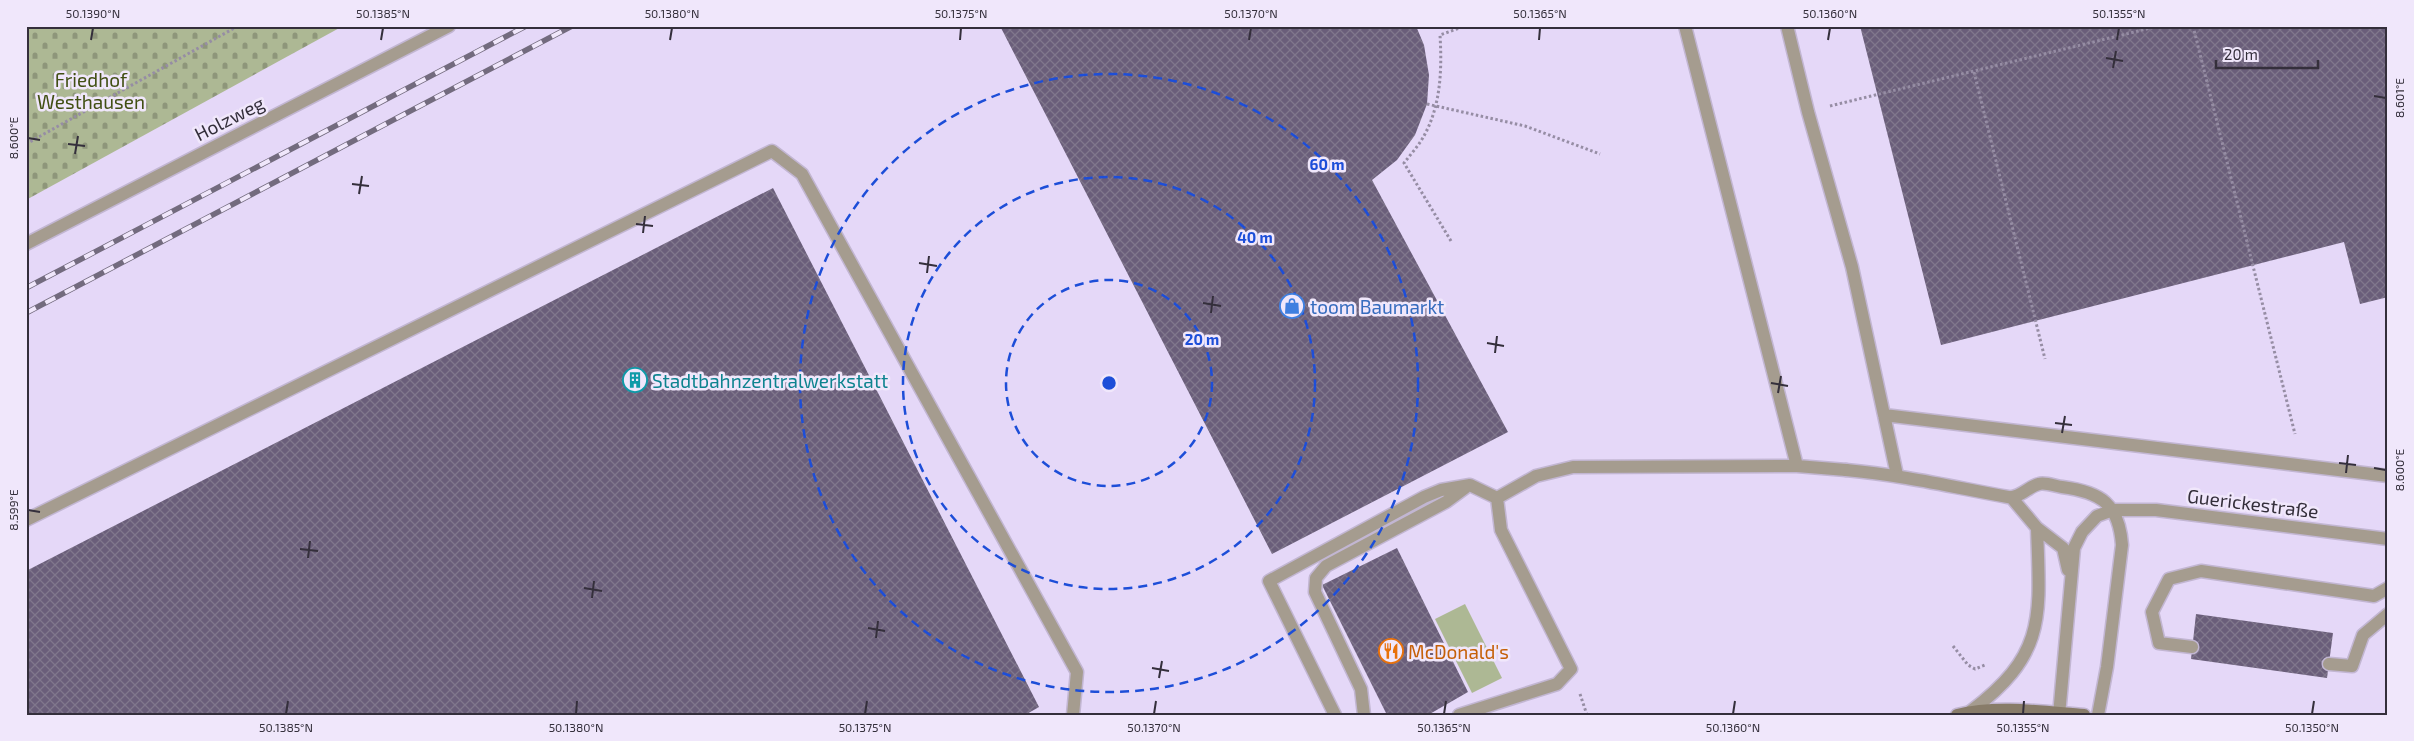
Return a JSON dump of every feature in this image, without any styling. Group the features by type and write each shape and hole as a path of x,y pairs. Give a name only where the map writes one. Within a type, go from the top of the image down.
{"main road":[{"path":"1957,715 1971,711 2084,715"}],"street":[{"name":"Holzweg","path":"26,244 449,26"},
{"path":"1685,26 1797,466"},
{"path":"1787,26 1808,112 1852,267 1897,475"},
{"path":"26,520 772,150 802,174 1078,672 1073,715"},
{"path":"1884,415 2388,476"},
{"path":"1497,498 1536,476 1573,467 1797,466 1897,475 2011,497 2039,483 2082,490 2103,499 2113,510 2121,528 2122,545 2107,667 2098,715"},
{"path":"1335,715 1269,581 1424,497 1441,490 1470,485 1497,498"},
{"path":"1364,715 1361,689 1315,592 1316,578 1326,566 1446,502 1470,485"},
{"path":"2011,497 2037,528 2063,548 2070,578"},
{"path":"1459,715 1557,684 1570,669 1501,530 1497,498"},
{"path":"2059,714 2074,548 2082,532 2097,516 2113,510"},
{"name":"Guerickestraße","path":"2113,510 2156,510 2388,539"},
{"path":"1971,711 1996,692 2023,661 2036,627 2040,594 2037,528"},
{"path":"2192,647 2159,643 2152,612 2169,579 2201,571 2374,596 2388,588"},
{"path":"2329,664 2352,666 2362,635 2388,614"}],"path":[{"path":"26,144 238,26"},
{"path":"1451,241 1404,163 1425,135 1436,106 1441,76 1440,34 1465,26"},
{"path":"1808,112 2159,26"},
{"path":"2193,26 2295,434"},
{"path":"1974,72 2045,359"},
{"path":"1427,104 1525,126 1600,154"},
{"path":"1953,646 1968,665 1975,669 1993,661"}],"green space":[{"name":"Friedhof Westhausen","path":"26,26 343,26 26,200"},
{"path":"1465,604 1502,678 1472,693 1435,619"}],"building":[{"name":"toom Baumarkt","path":"1000,26 1416,26 1424,45 1429,75 1427,104 1415,135 1397,160 1372,180 1508,432 1272,554"},
{"path":"1860,26 2388,26 2388,297 2360,304 2344,242 1941,345"},
{"name":"Stadtbahnzentralwerkstatt","path":"773,188 1039,707 1025,715 26,715 26,571"},
{"path":"1397,548 1468,692 1428,715 1387,715 1322,585"},
{"path":"2196,614 2333,633 2327,678 2191,659"}],"railway":[{"path":"26,288 526,26"},
{"path":"26,313 572,26"}],"place":[{"name":"toom Baumarkt","path":"1292,306"},
{"name":"Stadtbahnzentralwerkstatt","path":"635,380"},
{"name":"McDonald's","path":"1391,651"}]}
